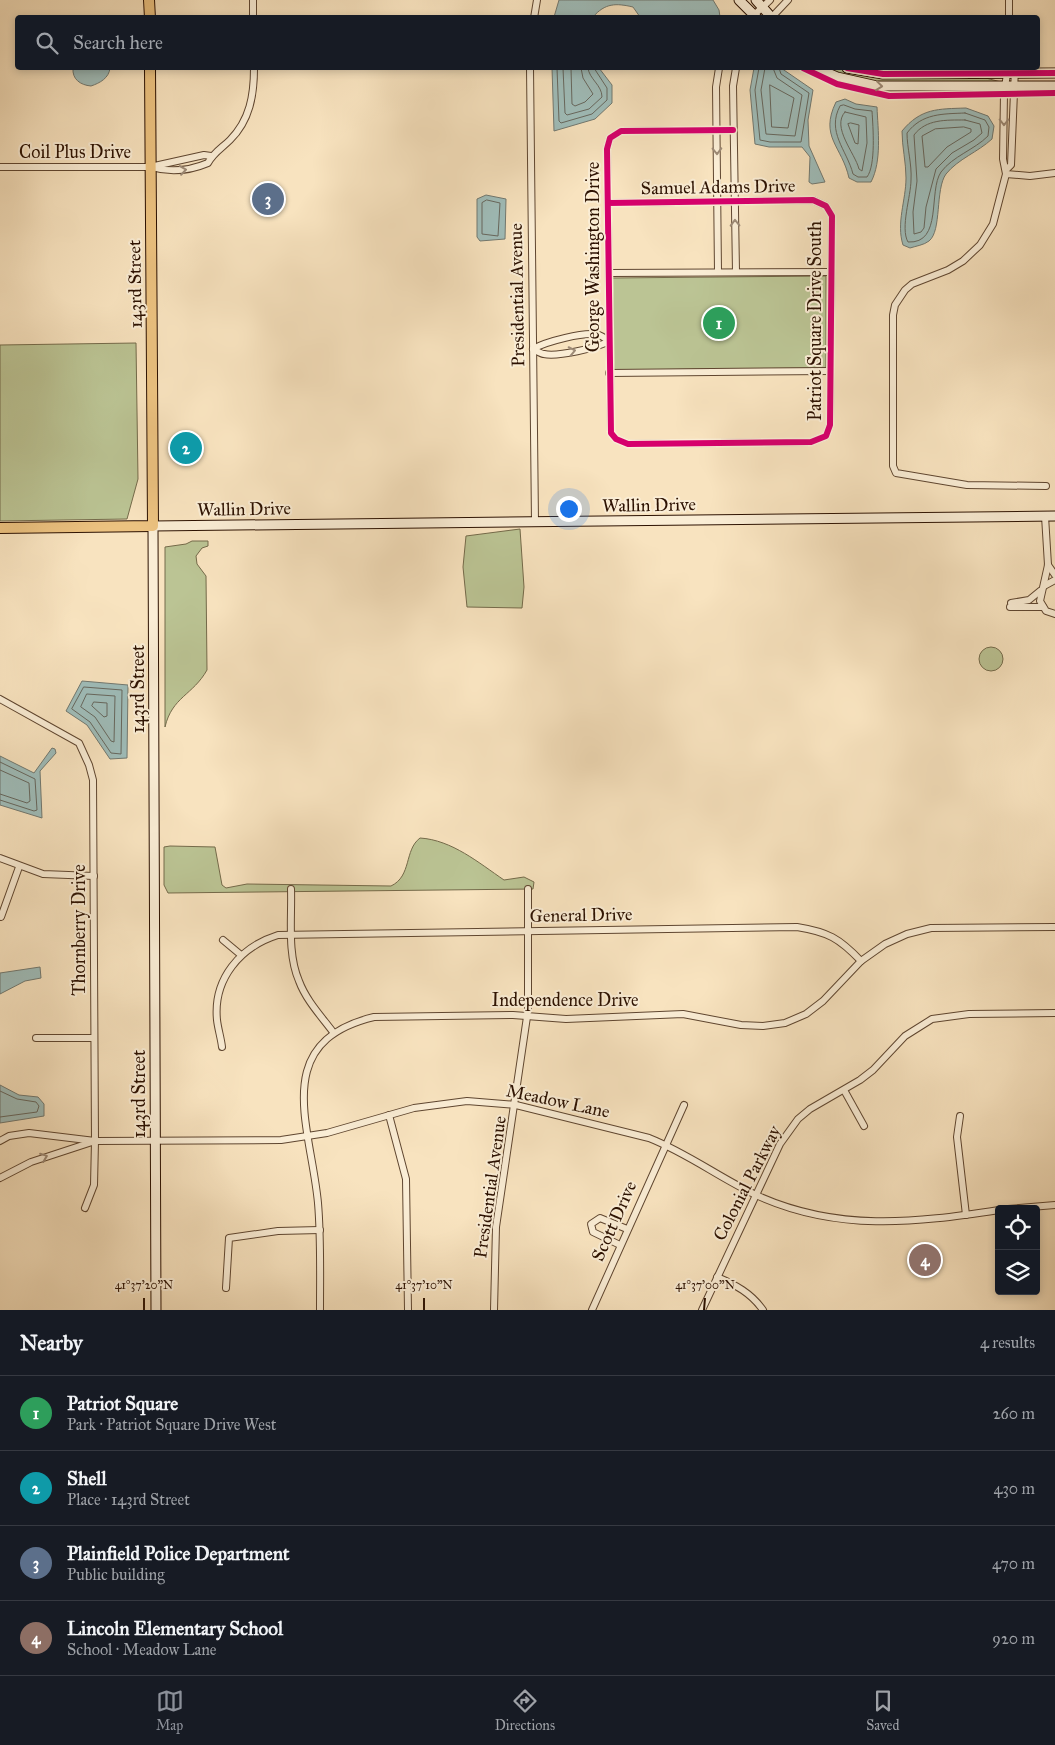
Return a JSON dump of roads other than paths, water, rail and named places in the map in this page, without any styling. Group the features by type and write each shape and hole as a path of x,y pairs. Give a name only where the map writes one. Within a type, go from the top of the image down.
{"main road":[{"path":"149,0 150,15"},
{"name":"143rd Street","path":"150,70 153,526"},
{"path":"0,528 153,526"}],"street":[{"path":"253,0 253,15"},
{"path":"534,15 537,0"},
{"path":"739,0 752,15"},
{"path":"774,15 788,0"},
{"path":"1009,0 1009,15"},
{"path":"755,15 763,2 771,15"},
{"name":"Coil Plus Drive","path":"0,166 150,167 211,156 236,134 246,117 253,96 254,70"},
{"name":"Presidential Avenue","path":"530,70 535,522"},
{"path":"718,272 716,87 719,70"},
{"path":"736,70 732,86 736,272"},
{"path":"820,70 836,77 877,86 1055,86"},
{"path":"859,70 883,74 1011,71 1055,73"},
{"path":"1011,71 1003,160 1007,172 993,224 980,245 969,257 948,270 912,284 905,290 895,305 893,315 893,466 896,473 967,485 1046,486"},
{"name":"George Washington Drive","path":"616,439 610,426 608,149 610,138 621,131 733,130"},
{"path":"1007,172 1030,176 1055,173"},
{"name":"Samuel Adams Drive","path":"608,203 813,200 826,206"},
{"name":"Patriot Square Drive South","path":"616,439 628,444 811,442 826,436 830,425 832,216 826,206"},
{"path":"609,273 831,272"},
{"path":"533,349 544,343 584,335 599,335 609,341"},
{"path":"533,349 545,355 598,347 609,341"},
{"path":"609,373 830,371"},
{"path":"1050,516 1048,565 1040,602 1053,615"},
{"name":"Wallin Drive","path":"153,526 1050,516"},
{"name":"143rd Street","path":"153,526 156,1310"},
{"path":"1048,565 1055,575"},
{"path":"1043,607 1011,605 1029,600 1042,588 1055,580"},
{"name":"Thornberry Drive","path":"0,699 70,736 79,743 85,754 92,780 95,1141 94,1185 85,1208"},
{"path":"0,858 19,867 43,874 94,876"},
{"path":"1,917 19,867"},
{"path":"291,889 294,963 298,979 304,993 333,1032"},
{"name":"Presidential Avenue","path":"494,1310 495,1234 528,1016 528,889"},
{"name":"General Drive","path":"240,955 264,940 292,934 797,927 834,936 861,960"},
{"name":"Independence Drive","path":"320,1310 320,1230 315,1177 302,1090 307,1069 317,1050 333,1032 352,1022 374,1017 513,1014 566,1019 684,1014 741,1025 763,1026 785,1023 806,1014 823,1001 861,960 885,944 907,934 931,928 1055,927"},
{"path":"222,1047 217,1020 217,1002 225,977 240,955 223,940"},
{"name":"Colonial Parkway","path":"702,1310 780,1144 793,1125 810,1109 844,1090 873,1070 905,1036 932,1019 950,1015 1055,1013"},
{"path":"36,1038 94,1038"},
{"path":"844,1090 864,1126"},
{"name":"Meadow Lane","path":"0,1141 9,1136 28,1133 95,1141 281,1140 308,1136 429,1105 489,1102 516,1105 630,1132 665,1145 756,1195 786,1207 838,1220 884,1222 995,1211"},
{"name":"Scott Drive","path":"592,1310 684,1105"},
{"path":"389,1115 406,1179 408,1310"},
{"path":"960,1116 957,1137 966,1215"},
{"name":"Meadow Lane","path":"0,1178 54,1153 95,1141"},
{"path":"1040,1206 1055,1205"},
{"path":"620,1245 593,1232 591,1224 600,1218 627,1229"},
{"path":"226,1288 229,1238 268,1231 320,1230"},
{"path":"717,1277 741,1287 757,1301 763,1310"}],"water":[{"path":"559,0 713,0 720,15 639,15 633,7 611,5 595,15 555,15"},
{"path":"73,70 110,70 104,80 91,86 78,81"},
{"path":"552,70 601,70 612,85 612,103 595,119 554,131"},
{"path":"754,70 784,70 813,90 808,120 809,146 825,182 812,184 809,182 810,157 802,147 769,147 755,144 750,90"},
{"path":"845,99 856,104 877,107 878,155 877,165 871,182 857,182 849,178 831,133 831,114 836,102"},
{"path":"966,108 988,116 994,126 992,139 956,164 946,174 941,189 936,228 929,241 910,248 903,245 901,220 906,178 902,131 916,118 931,111"},
{"path":"486,195 506,199 505,239 480,241 477,237 477,199"},
{"path":"82,681 128,685 127,758 110,759 87,725 66,711"},
{"path":"52,748 55,749 56,753 40,771 42,818 0,805 0,756 34,773"},
{"path":"40,967 41,978 25,981 0,994 0,973"},
{"path":"0,1085 19,1095 38,1097 44,1104 44,1116 0,1123"}],"place":[{"name":"Plainfield Police Department","path":"268,199"},
{"name":"Patriot Square","path":"719,323"},
{"name":"Shell","path":"186,448"},
{"name":"Lincoln Elementary School","path":"925,1260"}]}
